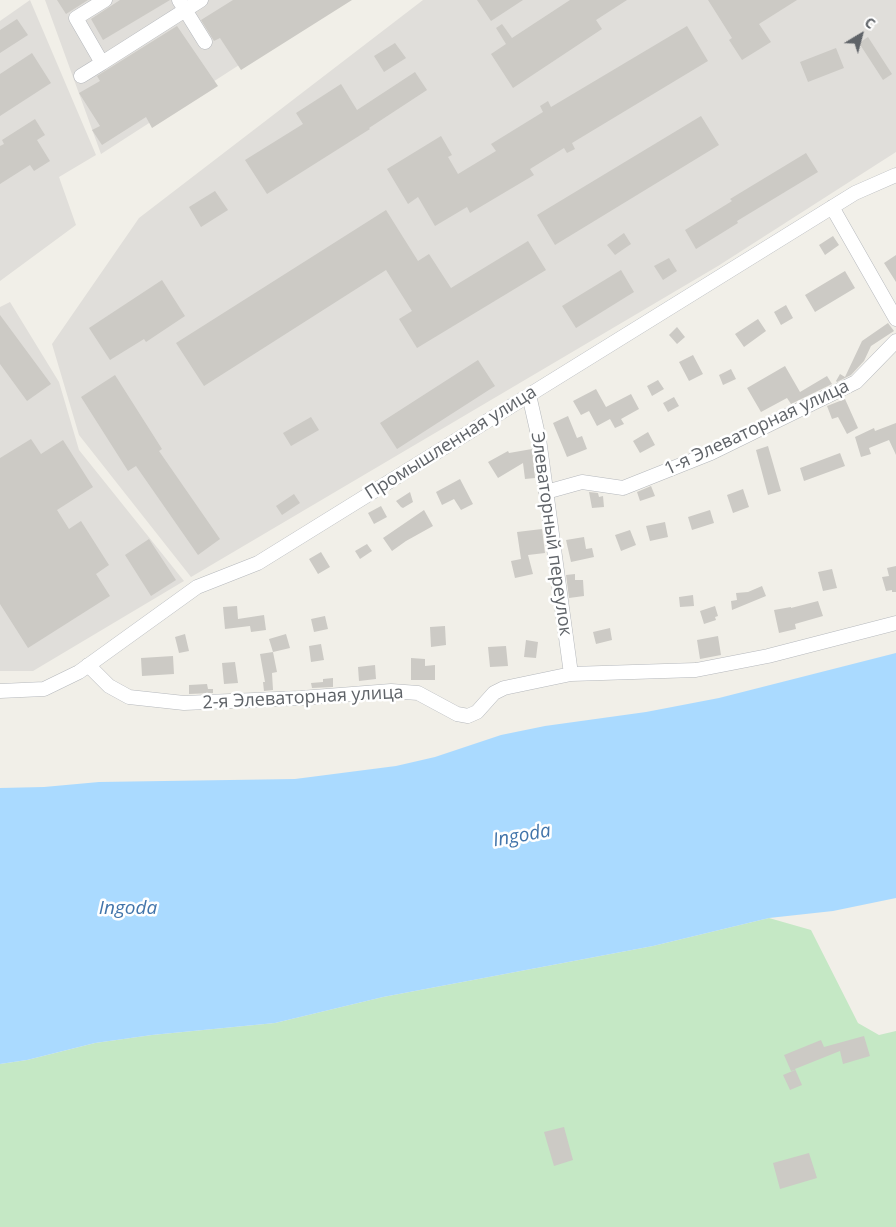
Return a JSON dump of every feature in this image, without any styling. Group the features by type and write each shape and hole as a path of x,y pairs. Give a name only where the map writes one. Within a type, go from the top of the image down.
{"street":[{"path":"102,63 76,18 105,0"},
{"path":"81,76 182,5 201,0"},
{"path":"182,5 205,42"},
{"name":"Промышленная улица","path":"0,690 44,689 79,672 197,587 258,563 832,207 855,193 896,174"},
{"path":"832,207 896,319"},
{"name":"1-я Элеваторная улица","path":"546,492 582,482 623,488 711,453 856,382 896,342"},
{"name":"Элеваторный переулок","path":"529,395 539,438 571,674"},
{"name":"2-я Элеваторная улица","path":"88,665 109,686 129,697 184,703 301,698 391,691 418,693 457,714 468,716 477,712 494,693 504,688 571,674 696,670 768,656 896,623"}],"shaded area":[{"path":"30,0 96,155 59,177 76,225 0,281 0,21"},
{"path":"45,0 340,0 101,154"},
{"path":"423,0 896,0 896,152 718,266 191,577 79,435 52,344 139,218"},
{"path":"10,302 59,382 79,450 184,581 33,671 0,671 0,307"}],"green space":[{"path":"769,918 811,930 858,1023 879,1035 896,1031 896,1227 0,1227 0,1064 27,1060 95,1043 152,1035 275,1023 383,997 653,946"}],"water":[{"name":"Ingoda","path":"896,653 896,898 833,911 769,918 653,946 383,997 275,1023 152,1035 95,1043 27,1060 0,1064 0,788 44,787 99,782 295,779 396,766 435,757 501,735 545,726 646,712 719,698"}],"building":[{"path":"57,0 88,0 66,14"},
{"path":"120,0 170,0 103,40 91,19"},
{"path":"233,0 352,0 241,70 220,38 214,41 201,20"},
{"path":"477,0 523,0 491,21"},
{"path":"570,0 627,0 596,20 602,29 513,88 491,54 506,44 496,28 502,24 512,38"},
{"path":"708,0 797,0 759,24 771,42 742,60 729,40 732,38"},
{"path":"17,19 28,35 0,53 0,30"},
{"path":"177,26 218,86 152,128 146,117 102,145 92,130 100,126 79,93 100,81 97,76"},
{"path":"687,26 708,61 572,143 575,149 567,153 564,148 530,169 534,175 470,213 467,207 435,226 418,197 408,204 387,169 441,136 452,155 448,157 458,174 496,151 491,144 543,112 540,106 548,101 551,107"},
{"path":"868,37 892,74 883,80 859,43"},
{"path":"395,43 406,58 384,72 374,56"},
{"path":"836,48 844,68 808,82 800,62"},
{"path":"32,53 51,83 0,116 0,74"},
{"path":"415,72 427,90 370,129 267,194 245,160 303,124 296,113 341,84 357,110"},
{"path":"701,116 719,145 555,245 537,215"},
{"path":"35,119 45,135 37,140 50,161 34,171 30,165 0,184 0,146 4,144 2,140"},
{"path":"806,153 818,172 737,221 738,223 696,249 685,230 732,201 730,199"},
{"path":"215,191 228,210 201,227 189,207"},
{"path":"386,210 418,261 429,254 451,288 528,241 546,270 417,348 399,319 412,311 386,270 204,386 176,343"},
{"path":"624,233 631,244 615,255 607,245"},
{"path":"833,236 839,245 825,255 819,245"},
{"path":"896,255 896,282 884,263"},
{"path":"669,258 677,271 663,280 654,266"},
{"path":"621,270 634,292 576,328 562,306"},
{"path":"845,271 855,288 815,312 805,295"},
{"path":"162,280 185,316 146,342 144,339 110,360 89,328"},
{"path":"786,305 793,318 781,325 774,312"},
{"path":"0,315 51,384 27,401 0,364"},
{"path":"758,319 766,331 744,347 735,334"},
{"path":"888,323 894,331 871,346 864,361 851,375 837,382 840,374 845,377 862,341"},
{"path":"677,327 685,337 677,344 669,335"},
{"path":"693,355 703,374 689,381 679,362"},
{"path":"478,360 495,386 397,449 380,423"},
{"path":"785,366 800,392 827,376 832,384 791,404 787,398 761,412 747,388"},
{"path":"731,369 736,379 723,385 719,375"},
{"path":"115,375 162,449 159,451 220,539 198,555 136,466 128,471 81,397"},
{"path":"658,380 664,389 652,396 647,386"},
{"path":"596,389 606,407 631,394 639,409 621,419 624,424 615,428 610,419 597,426 589,411 581,415 573,401"},
{"path":"674,397 679,406 668,412 663,403"},
{"path":"845,399 858,428 847,434 838,417 832,419 827,406"},
{"path":"568,416 577,438 582,436 587,449 567,457 553,423"},
{"path":"311,417 319,430 291,446 283,433"},
{"path":"896,423 896,455 889,440 869,448 871,454 861,457 855,437 874,428 875,431"},
{"path":"648,432 655,445 640,453 633,441"},
{"path":"31,439 41,454 63,440 93,487 57,510 69,529 81,521 109,565 96,574 110,596 28,648 0,604 0,458"},
{"path":"768,446 781,491 768,495 756,450"},
{"path":"532,449 535,478 525,479 523,463 498,478 488,462 508,451 509,453"},
{"path":"840,453 845,466 804,481 800,468"},
{"path":"460,479 473,504 461,510 454,499 442,505 436,492"},
{"path":"651,486 655,496 640,501 637,492"},
{"path":"743,489 749,507 733,513 727,495"},
{"path":"410,492 413,502 403,508 401,507 396,501"},
{"path":"589,492 598,493 599,497 603,496 604,507 592,508"},
{"path":"294,494 300,503 282,515 276,506"},
{"path":"381,506 387,517 374,524 368,513"},
{"path":"424,510 433,526 392,551 383,538"},
{"path":"710,510 714,523 692,530 688,517"},
{"path":"665,522 668,537 650,541 646,526"},
{"path":"542,529 545,553 528,555 533,574 515,578 511,561 521,559 517,532"},
{"path":"630,530 636,545 621,551 615,535"},
{"path":"584,537 586,549 592,548 594,557 571,562 566,540"},
{"path":"149,539 176,580 151,596 125,555"},
{"path":"367,544 372,551 360,559 355,551"},
{"path":"321,552 330,567 318,574 309,559"},
{"path":"896,566 896,592 892,592 892,590 886,591 882,577 889,576 887,568"},
{"path":"832,569 837,588 823,591 818,572"},
{"path":"575,574 575,580 583,580 584,596 569,598 566,575"},
{"path":"762,586 766,596 732,610 731,601 737,600 736,593 748,592"},
{"path":"693,595 694,606 680,607 679,597"},
{"path":"818,601 823,616 795,624 796,629 779,633 774,610"},
{"path":"237,606 238,619 264,615 266,630 251,632 250,626 225,629 223,607"},
{"path":"715,606 718,616 715,617 716,620 704,624 700,611"},
{"path":"325,616 328,629 314,632 311,619"},
{"path":"445,626 446,645 431,647 430,627"},
{"path":"610,628 612,640 596,644 593,632"},
{"path":"185,634 189,651 179,653 175,637"},
{"path":"286,634 290,648 273,652 269,639"},
{"path":"718,636 721,655 700,659 697,640"},
{"path":"526,640 538,642 536,658 524,657"},
{"path":"321,644 324,660 311,662 309,646"},
{"path":"506,646 508,666 490,667 488,647"},
{"path":"273,652 277,672 272,673 273,690 264,691 263,682 265,682 260,654"},
{"path":"173,656 174,674 142,676 141,658"},
{"path":"411,658 425,659 425,666 435,665 435,680 411,680"},
{"path":"235,662 238,683 224,684 222,663"},
{"path":"375,665 376,679 359,681 358,667"},
{"path":"333,678 333,687 312,688 311,683 323,682 323,679"},
{"path":"207,684 208,689 213,689 213,693 189,694 189,685"},
{"path":"864,1036 870,1056 843,1064 840,1051 795,1069 802,1085 790,1090 783,1075 795,1070 791,1071 784,1055 821,1040 824,1047"},
{"path":"564,1127 573,1160 554,1166 544,1132"},
{"path":"809,1153 817,1178 780,1189 773,1163"}]}
